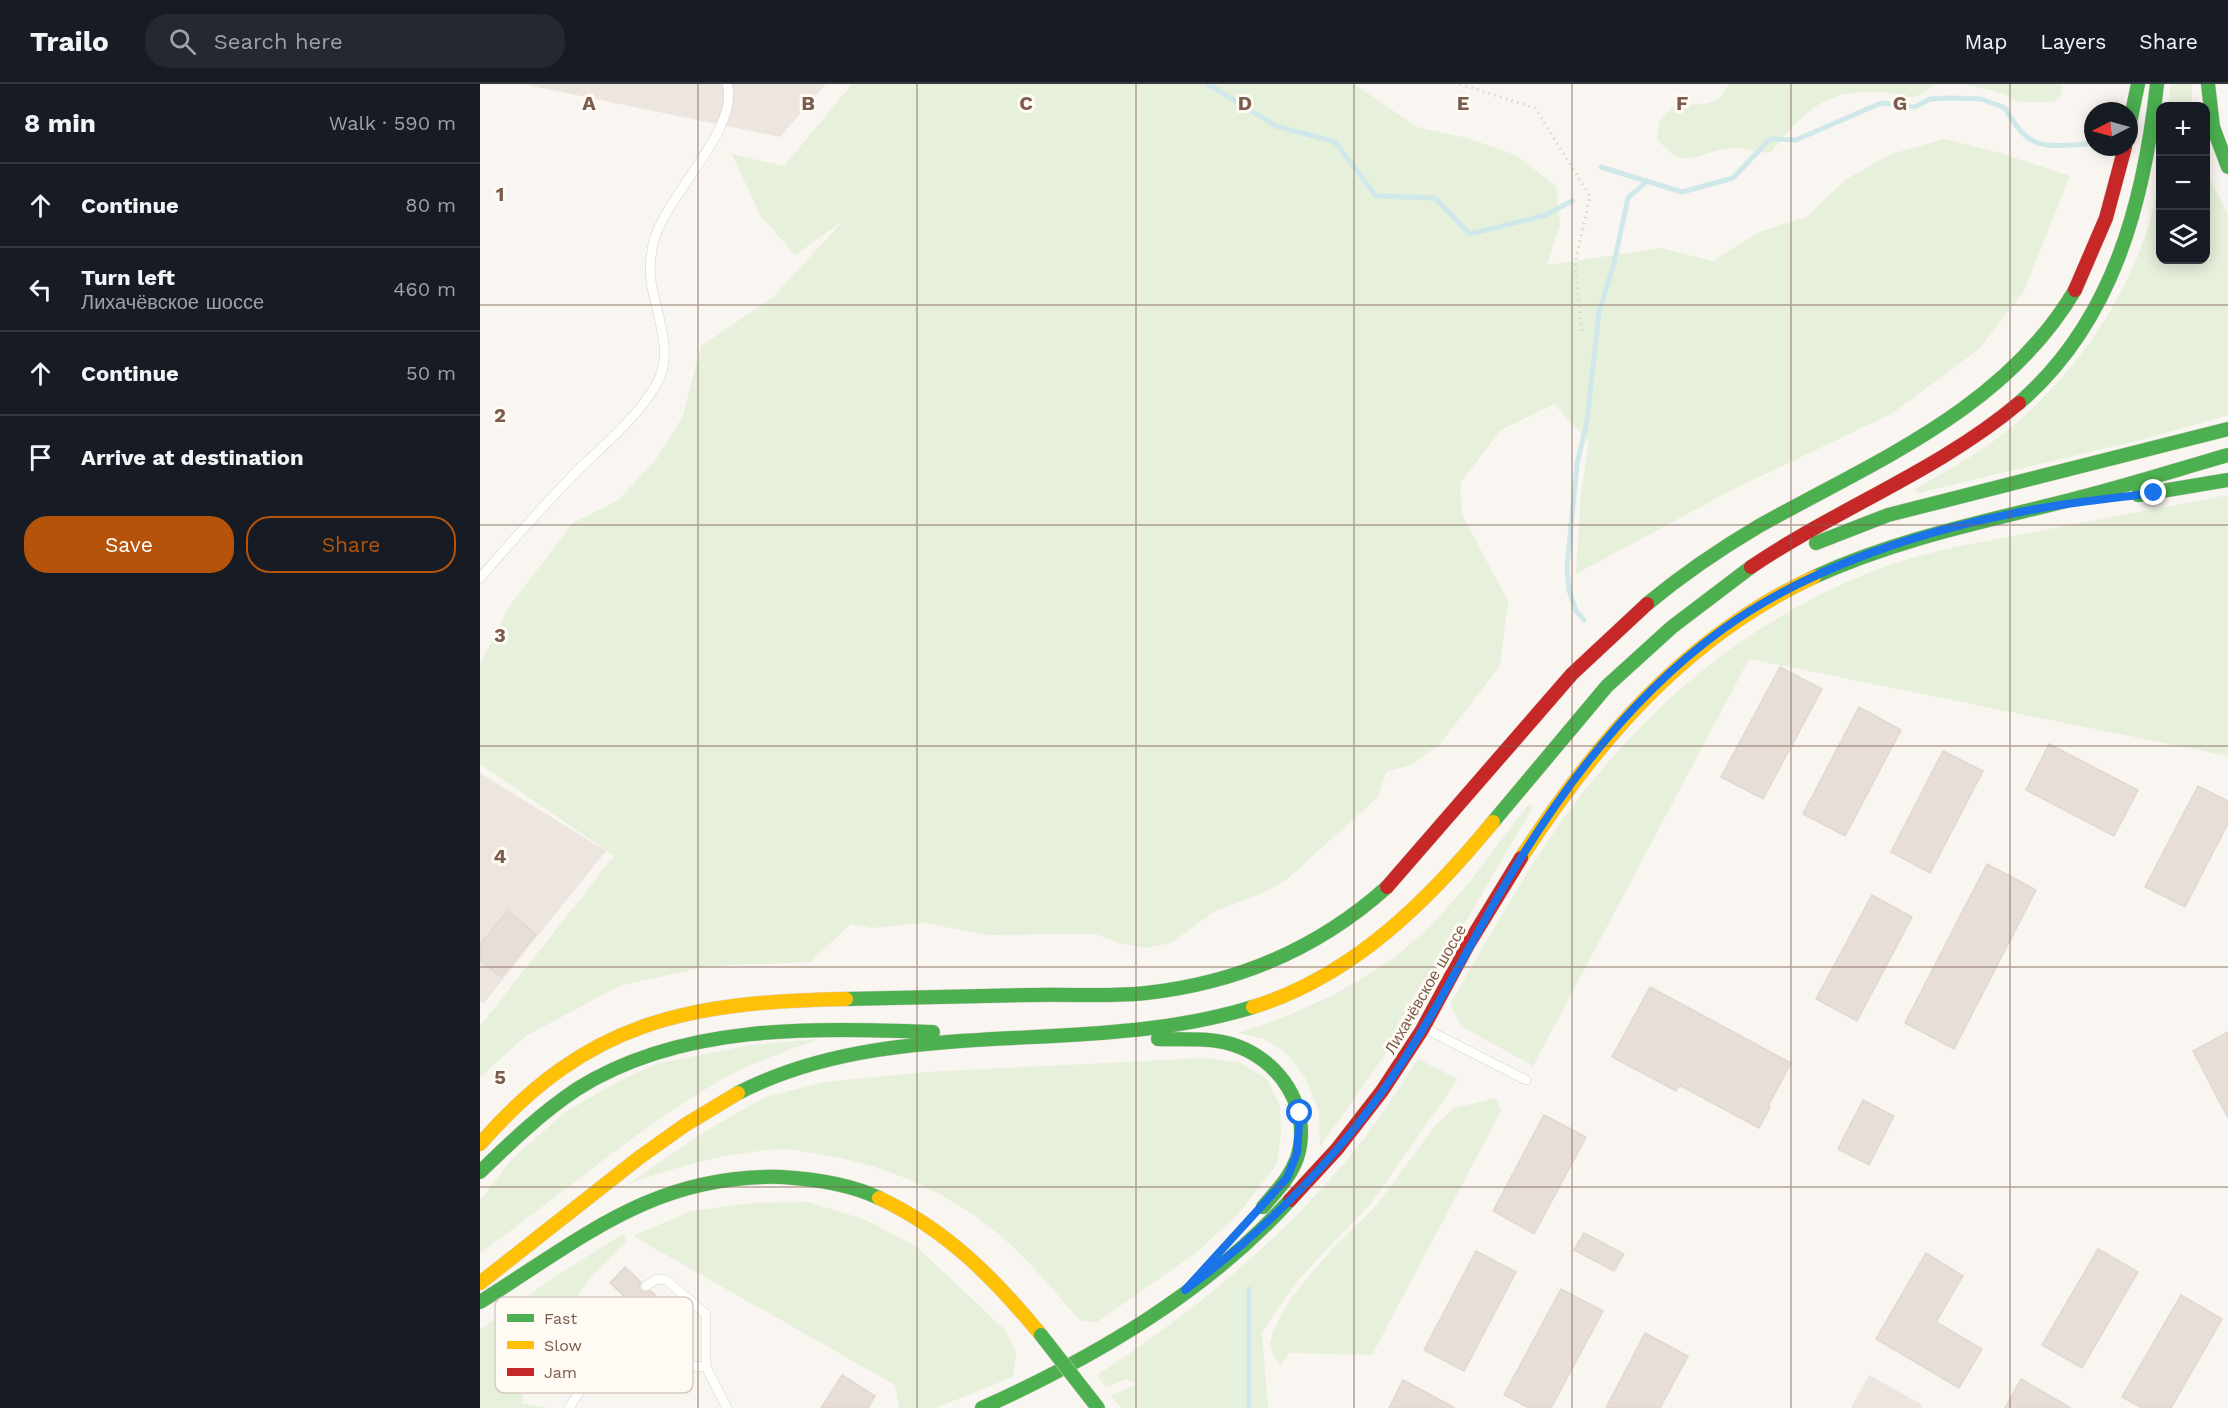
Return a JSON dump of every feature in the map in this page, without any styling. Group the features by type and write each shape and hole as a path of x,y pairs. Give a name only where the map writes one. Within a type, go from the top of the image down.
{"main road":[{"path":"2134,102 2138,84"},
{"path":"1087,1036 1182,1025 1274,1001 1348,964 1383,940 1444,881 1572,723 1612,680 1667,631 1754,564 1927,468 1982,433 2014,408 2049,373 2080,335 2105,294 2124,252 2140,201 2152,140 2157,84"},
{"path":"2208,84 2209,114 2215,142 2228,167"},
{"path":"480,1144 545,1079 587,1052 615,1036 688,1013 767,1001 1144,993 1220,981 1262,968 1302,949 1373,902 1398,878 1588,656 1679,578 1774,518 1920,439 1966,410 2002,380 2051,327 2076,287 2096,244 2122,156"},
{"path":"1718,593 1840,532 1887,515 2192,440 2228,429"},
{"path":"2037,509 2228,455"},
{"path":"2037,509 2228,480"},
{"name":"Лихачёвское шоссе","path":"982,1408 1041,1382 1091,1355 1241,1248 1303,1187 1345,1141 1385,1088 1424,1028 1520,860 1558,801 1610,736 1683,660 1725,627 1825,571 1897,544 1952,528 2037,509"},
{"path":"480,1172 556,1103 591,1081 660,1051 698,1041 771,1031 850,1028 1023,1037 1087,1036 1231,1044 1263,1057 1281,1073 1292,1091 1300,1113 1297,1153 1287,1178 1185,1290"},
{"path":"480,1283 539,1232 649,1151 735,1094 773,1075 856,1054 1023,1037"},
{"path":"480,1302 606,1221 645,1201 708,1182 743,1177 780,1176 820,1180 850,1187 908,1210 943,1234 1009,1297 1098,1408"}],"lane":[{"path":"480,578 551,498 628,420 658,382 665,352 650,279 654,241 667,209 723,125 729,92 727,84"},
{"path":"1424,1028 1526,1080"},
{"path":"646,1286 657,1279 666,1280 686,1297"},
{"path":"693,1303 706,1314 706,1367 727,1408"},
{"path":"693,1366 706,1367"},
{"path":"569,1408 578,1393"}],"path":[{"path":"1460,84 1535,108 1590,196 1575,264 1582,333"}],"shaded area":[{"path":"523,84 826,84 780,137"},
{"path":"480,773 606,851 484,1003 480,1001"},
{"path":"1869,1375 1921,1404 1922,1408 1851,1408"}],"green space":[{"path":"852,84 1354,84 1417,127 1467,138 1516,155 1556,186 1560,224 1547,265 1661,248 1713,261 1759,232 1807,217 1845,180 1891,154 1945,139 2000,153 2070,176 2024,291 1979,349 1891,414 1728,492 1576,574 1581,493 1589,442 1554,404 1501,430 1460,483 1462,515 1508,601 1500,665 1440,744 1413,764 1386,772 1378,797 1286,880 1263,893 1215,911 1171,943 1145,948 1120,943 1095,934 988,935 924,923 871,928 851,924 810,962 708,966 619,986 526,1036 480,1077 480,1026 614,856 480,764 480,664 510,605 573,523 618,500 655,461 683,416 701,346 773,297 844,220 795,255 760,215 732,154 784,166"},
{"path":"1728,84 1935,84 1915,97 1884,92 1860,92 1829,99 1804,115 1771,152 1734,148 1684,158 1675,155 1657,138 1660,120 1675,105 1713,101 1725,92"},
{"path":"1964,84 2060,84 2062,87 2060,97 2054,102 2018,102 2003,93"},
{"path":"2171,84 2192,84 2192,102 2169,102"},
{"path":"2210,179 2228,214 2228,415 2140,440 1918,493 1915,489 1983,448 2009,429 2047,394 2071,367 2113,307 2130,274 2156,193 2156,264 2210,264"},
{"path":"2228,495 2228,756 1749,659 1533,1066 1461,1026 1450,1004 1508,904 1572,807 1605,765 1641,726 1721,656 1764,626 1858,577 1908,559 1971,544"},
{"path":"1529,804 1533,807 1402,1030 1320,1147 1319,1112 1306,1079 1286,1053 1264,1039 1238,1033 1315,1004 1363,978 1408,946 1455,899"},
{"path":"819,1039 730,1075 697,1095 633,1138 480,1253 480,1200 513,1158 564,1113 608,1087 655,1064 750,1045"},
{"path":"1203,1058 1239,1062 1267,1079 1280,1106 1281,1134 1277,1164 1239,1213 1196,1253 1097,1322 1080,1321 1024,1258 996,1231 973,1215 925,1187 872,1166 846,1159 783,1149 743,1153 704,1161 628,1184 707,1130 766,1097 825,1082 926,1072"},
{"path":"1418,1059 1458,1079 1372,1202 1298,1280 1262,1332 1268,1408 1121,1408 1111,1396 1138,1384 1126,1379 1106,1387 1097,1375 1172,1323 1276,1236 1308,1204 1367,1135"},
{"path":"1496,1098 1501,1111 1372,1355 1289,1353 1281,1365 1273,1356 1270,1343 1274,1329 1291,1298 1333,1248 1376,1206 1435,1126 1454,1108"},
{"path":"808,1202 866,1220 917,1247 1006,1331 1016,1353 1013,1377 936,1408 899,1408 895,1385 633,1236 691,1211 752,1203"},
{"path":"623,1234 627,1242 591,1277 576,1297 526,1297"},
{"path":"495,1319 495,1393 524,1393 521,1403 547,1408 480,1408 480,1330"}],"building":[{"path":"1780,667 1822,689 1763,799 1721,777"},
{"path":"1859,707 1901,730 1845,836 1803,814"},
{"path":"2049,744 2138,790 2114,836 2026,790"},
{"path":"1943,751 1983,771 1930,873 1891,852"},
{"path":"2198,786 2228,801 2228,823 2185,907 2145,887"},
{"path":"1987,864 2036,890 1954,1049 1905,1023"},
{"path":"1872,895 1912,917 1857,1021 1816,999"},
{"path":"507,911 536,934 501,977 480,960 480,945"},
{"path":"1650,987 1791,1063 1759,1128 1679,1085 1676,1091 1612,1057"},
{"path":"2228,1032 2228,1118 2193,1051"},
{"path":"1863,1100 1894,1116 1869,1165 1838,1149"},
{"path":"1544,1115 1586,1137 1534,1234 1493,1211"},
{"path":"1584,1233 1624,1254 1614,1271 1574,1250"},
{"path":"2098,1249 2138,1272 2082,1368 2042,1345"},
{"path":"1476,1251 1516,1272 1464,1371 1424,1350"},
{"path":"1926,1253 1963,1276 1936,1322 1982,1349 1959,1388 1876,1339"},
{"path":"625,1267 641,1282 639,1287 642,1292 651,1291 657,1297 625,1297 610,1283"},
{"path":"1561,1289 1603,1311 1551,1408 1529,1408 1504,1395"},
{"path":"2181,1295 2222,1319 2171,1408 2142,1408 2122,1397"},
{"path":"1645,1333 1688,1356 1660,1408 1606,1408"},
{"path":"842,1375 875,1396 868,1408 821,1408"},
{"path":"2021,1379 2071,1408 2005,1408"},
{"path":"1403,1380 1455,1408 1389,1408"}],"waterway":[{"path":"1208,84 1276,126 1335,142 1376,196 1435,198 1470,234 1546,215 1572,201"},
{"path":"1601,167 1682,192 1733,178 1770,139 1796,140 1881,103 1915,107 1930,99 1949,98 1981,99 2005,108 2021,132 2038,143 2058,146 2084,144"},
{"path":"1584,620 1576,611 1569,590 1567,568 1577,464 1587,421 1599,312 1614,263 1628,198 1647,181"},
{"path":"1249,1289 1249,1408"}],"traffic: fast":[{"path":"2134,102 2138,84"},
{"path":"2019,403 2051,371 2078,336 2101,298 2132,215 2143,172 2157,84"},
{"path":"2208,84 2213,127 2228,167"},
{"path":"1647,604 1744,535 1892,454 1975,400 2012,368 2046,332 2075,290"},
{"path":"1816,543 1888,515 2228,429"},
{"path":"1814,577 1909,542 2110,490 2228,455"},
{"path":"2138,495 2228,480"},
{"path":"1493,822 1607,686 1672,627 1751,567"},
{"path":"846,999 1118,995 1180,988 1244,971 1305,945 1361,909 1387,887"},
{"path":"738,1093 798,1068 861,1053 926,1044 1124,1031 1189,1022 1253,1007"},
{"path":"480,1172 539,1118 577,1089 618,1067 660,1052 704,1041 750,1034 842,1030 933,1032"},
{"path":"1158,1039 1204,1040 1231,1044 1264,1061 1288,1088 1296,1104 1301,1139 1297,1158 1287,1178 1263,1207"},
{"path":"480,1302 621,1214 657,1198 695,1186 737,1179 782,1177 832,1183 879,1198"},
{"path":"982,1408 1066,1367 1146,1320 1222,1265 1290,1200"},
{"path":"1041,1335 1098,1408"}],"traffic: slow":[{"path":"1521,858 1581,773 1613,733 1648,696 1685,661 1724,630 1767,602 1814,577"},
{"path":"1253,1007 1324,976 1356,956 1386,933 1442,880 1493,822"},
{"path":"480,1144 520,1102 561,1069 602,1044 644,1026 737,1005 846,999"},
{"path":"480,1283 640,1157 685,1125 738,1093"},
{"path":"879,1198 904,1211 948,1240 987,1275 1041,1335"}],"traffic: jam":[{"path":"2075,290 2106,218 2123,156"},
{"path":"1751,567 1818,526 1955,449 2019,403"},
{"path":"1387,887 1572,674 1647,604"},
{"path":"1290,1200 1337,1149 1382,1091 1422,1030 1469,943 1521,858"}],"route":[{"path":"1300,1113 1297,1153 1287,1178 1185,1290 1265,1227 1345,1141 1385,1088 1424,1028 1450,978 1558,801 1610,736 1683,660 1725,627 1825,571 1897,544 1952,528 2037,509 2154,493"}]}
